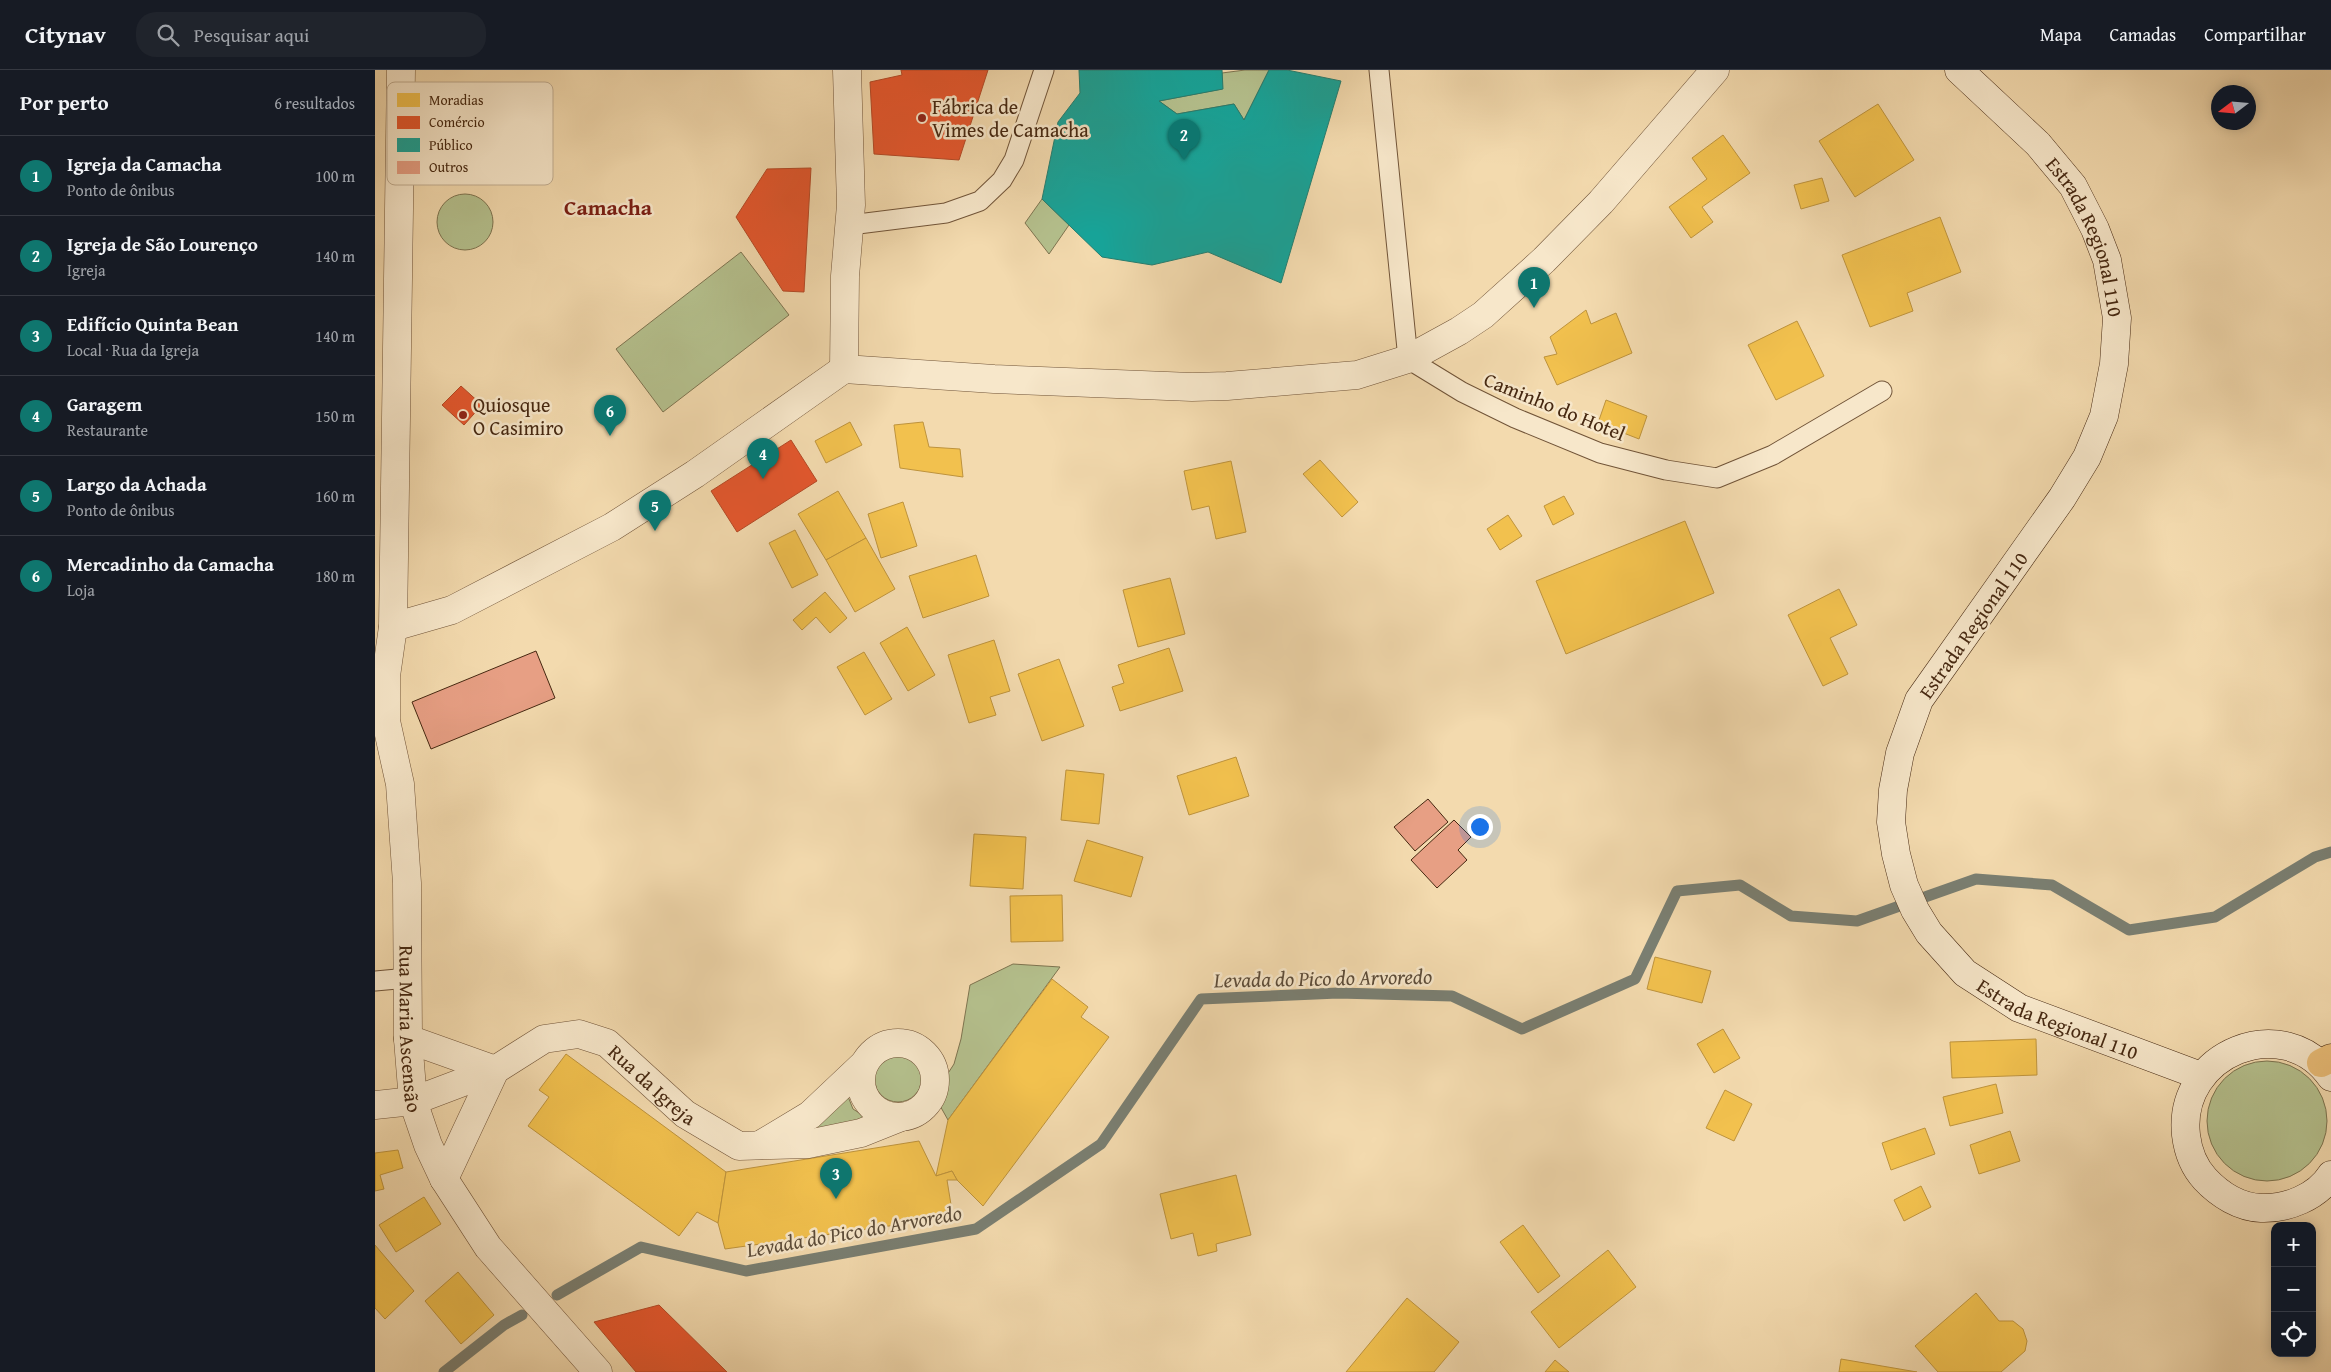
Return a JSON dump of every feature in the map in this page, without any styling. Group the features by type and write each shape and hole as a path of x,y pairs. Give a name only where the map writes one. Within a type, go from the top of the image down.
{"street":[{"path":"844,369 845,276 850,225 847,70"},
{"path":"393,627 452,610 613,527 695,474 844,369 995,379 1200,387 1357,375 1408,359 1459,332 1483,315 1544,260 1601,202 1715,70"},
{"name":"Estrada Regional 110","path":"1959,70 2038,144 2073,186 2091,220 2107,260 2117,318 2114,364 2104,416 2087,457 2062,498 1919,700 1901,753 1893,790 1891,822 1896,854 1904,885 1915,910 1929,933 1965,973 2019,1008 2201,1076"},
{"name":"Rua Maria Ascensão","path":"399,185 393,627 380,723 400,784 407,883 409,1039 413,1101 444,1179 488,1247 598,1372"},
{"name":"Rua da Igreja","path":"375,1105 413,1101 495,1070 544,1038 579,1034 607,1043 685,1114 739,1146 757,1147 808,1144 861,1133 901,1118"},
{"path":"409,1039 495,1070 444,1179"},
{"path":"757,1147 810,1115 864,1064 876,1050 895,1043 913,1046 929,1058 935,1077 931,1096 919,1111 901,1118 882,1114 867,1102 861,1083 864,1064"},
{"path":"2328,1066 2293,1048 2273,1044 2252,1045 2233,1051 2221,1058 2201,1076 2189,1098 2185,1123 2187,1148 2198,1171 2215,1190 2237,1203 2261,1208 2285,1206 2309,1196 2331,1175"}],"lane":[{"path":"850,225 946,213 980,202 1002,180 1014,160 1044,70"},
{"path":"1379,70 1408,359"},
{"name":"Caminho do Hotel","path":"1408,359 1462,392 1515,418 1600,453 1666,470 1717,478 1773,455 1882,391"},
{"path":"375,981 408,978"}],"green space":[{"path":"1245,70 1269,70 1244,120 1234,104 1177,114 1159,101 1222,89 1222,73"},
{"path":"465,194 476,196 485,202 491,211 493,222 491,233 485,242 476,248 465,250 454,248 445,242 439,233 437,222 439,211 445,202 454,196"},
{"path":"1042,199 1069,225 1049,254 1025,223"},
{"path":"741,252 789,315 663,412 616,349"},
{"path":"1013,964 1060,967 948,1120 934,1095 954,1064 961,1039 970,985"},
{"path":"893,1054 903,1054 915,1061 922,1073 922,1083 915,1095 903,1102 893,1102 885,1098 878,1091 874,1083 874,1073 878,1065 885,1058"},
{"path":"2267,1061 2290,1065 2310,1078 2323,1098 2327,1121 2323,1144 2310,1164 2290,1177 2267,1181 2244,1177 2224,1164 2211,1144 2207,1121 2211,1098 2224,1078 2244,1065"},
{"path":"847,1094 853,1109 867,1118 801,1132"}],"building: Moradias":[{"path":"1878,104 1914,160 1855,197 1819,141"},
{"path":"1723,135 1750,173 1702,207 1713,222 1691,238 1669,207 1707,179 1692,158"},
{"path":"1822,178 1829,201 1801,209 1794,185"},
{"path":"1940,217 1961,272 1907,293 1913,311 1870,327 1842,255"},
{"path":"1586,310 1591,324 1616,313 1632,353 1557,385 1544,357 1557,354 1550,337"},
{"path":"1797,321 1824,376 1776,400 1748,345"},
{"path":"1606,400 1647,416 1639,439 1598,423"},
{"path":"850,422 862,445 826,463 815,441"},
{"path":"923,422 929,447 960,449 963,477 900,468 894,425"},
{"path":"1320,460 1358,502 1342,517 1303,474"},
{"path":"1231,461 1246,532 1216,539 1209,506 1192,510 1184,471"},
{"path":"838,491 866,538 826,560 798,514"},
{"path":"1564,496 1574,514 1553,525 1544,506"},
{"path":"903,502 917,546 881,558 868,514"},
{"path":"1508,515 1522,536 1500,550 1487,529"},
{"path":"1685,521 1714,593 1566,654 1536,581"},
{"path":"795,530 818,575 792,588 769,543"},
{"path":"866,538 895,589 855,612 826,560"},
{"path":"976,555 989,596 923,618 909,576"},
{"path":"1170,578 1185,634 1138,647 1123,590"},
{"path":"1839,589 1857,625 1830,638 1848,674 1823,686 1788,615"},
{"path":"825,592 847,618 830,633 816,617 802,630 793,620"},
{"path":"907,627 935,675 908,691 880,643"},
{"path":"994,640 1010,691 990,697 996,715 969,723 948,655"},
{"path":"1169,648 1183,691 1120,711 1112,687 1124,683 1118,665"},
{"path":"864,652 892,699 865,715 837,667"},
{"path":"1059,659 1084,726 1042,741 1018,674"},
{"path":"1236,757 1249,796 1189,815 1177,776"},
{"path":"1066,770 1104,774 1099,824 1061,820"},
{"path":"974,834 1026,837 1023,889 970,886"},
{"path":"1087,840 1143,857 1131,897 1074,881"},
{"path":"1062,895 1063,941 1011,942 1010,896"},
{"path":"1655,957 1711,971 1702,1003 1647,989"},
{"path":"1052,979 1088,1007 1081,1017 1109,1037 983,1206 957,1180 952,1171 936,1176 948,1120"},
{"path":"1723,1029 1740,1058 1714,1073 1697,1044"},
{"path":"2036,1039 2037,1075 1952,1078 1950,1042"},
{"path":"566,1054 726,1172 718,1223 697,1212 679,1236 528,1126 549,1097 539,1090"},
{"path":"1996,1084 2003,1113 1950,1126 1943,1097"},
{"path":"1725,1090 1752,1104 1734,1141 1706,1128"},
{"path":"1925,1128 1935,1154 1891,1170 1882,1143"},
{"path":"2010,1131 2020,1161 1979,1174 1970,1145"},
{"path":"919,1141 936,1176 952,1171 957,1180 947,1180 953,1217 725,1249 718,1223 726,1172"},
{"path":"398,1150 403,1168 380,1175 384,1189 375,1191 375,1153"},
{"path":"1236,1175 1251,1235 1216,1244 1217,1251 1198,1256 1193,1233 1171,1239 1160,1194"},
{"path":"1921,1186 1931,1207 1904,1221 1894,1200"},
{"path":"424,1197 441,1224 396,1252 379,1225"},
{"path":"1523,1225 1560,1276 1538,1293 1500,1242"},
{"path":"375,1245 414,1291 385,1319 375,1308"},
{"path":"1608,1250 1636,1287 1559,1348 1531,1312"},
{"path":"458,1272 494,1315 461,1344 425,1301"},
{"path":"1976,1293 1999,1321 2013,1321 2023,1329 2027,1341 2025,1351 2001,1372 1938,1372 1915,1346"},
{"path":"1407,1298 1459,1342 1434,1372 1346,1372"},
{"path":"1841,1359 1917,1372 1839,1372"},
{"path":"1555,1360 1569,1372 1545,1372"}],"building: Comércio":[{"name":"Fábrica de Vimes de Camacha","path":"901,70 988,70 959,160 874,154 870,82 902,75"},
{"path":"811,168 804,292 783,291 736,217 767,169"},
{"name":"Quiosque O Casimiro","path":"461,386 482,405 464,425 442,405"},
{"path":"791,440 817,481 737,532 711,491"},
{"path":"659,1305 727,1372 636,1372 594,1322"}],"building: Público":[{"path":"1079,70 1222,70 1223,89 1159,101 1177,114 1234,104 1244,120 1269,70 1287,70 1341,81 1281,283 1208,252 1152,265 1102,257 1042,199 1058,122 1080,93"}],"building: Outros":[{"path":"536,651 555,698 431,749 412,702"},
{"path":"1428,799 1448,822 1415,851 1394,827"},
{"path":"1454,820 1471,837 1458,850 1467,860 1437,888 1411,860"}],"waterway":[{"name":"Levada do Pico do Arvoredo","path":"557,1295 641,1247 746,1271 976,1229 1101,1144 1201,999 1338,993 1452,996 1522,1029 1635,979 1677,891 1740,885 1791,916 1857,921 1976,879 2052,885 2129,930 2215,917 2315,857 2331,852"},
{"name":"Levada do Pico do Arvoredo","path":"444,1372 504,1325 522,1315"}],"place":[{"name":"Fábrica de Vimes de Camacha","path":"922,118"},
{"name":"Igreja de São Lourenço","path":"1184,160"},
{"name":"Igreja da Camacha","path":"1534,308"},
{"name":"Quiosque O Casimiro","path":"463,415"},
{"name":"Mercadinho da Camacha","path":"610,436"},
{"name":"Garagem","path":"763,479"},
{"name":"Largo da Achada","path":"655,531"},
{"name":"Edifício Quinta Bean","path":"836,1199"}],"district":[{"name":"Camacha","path":"608,207"}]}
